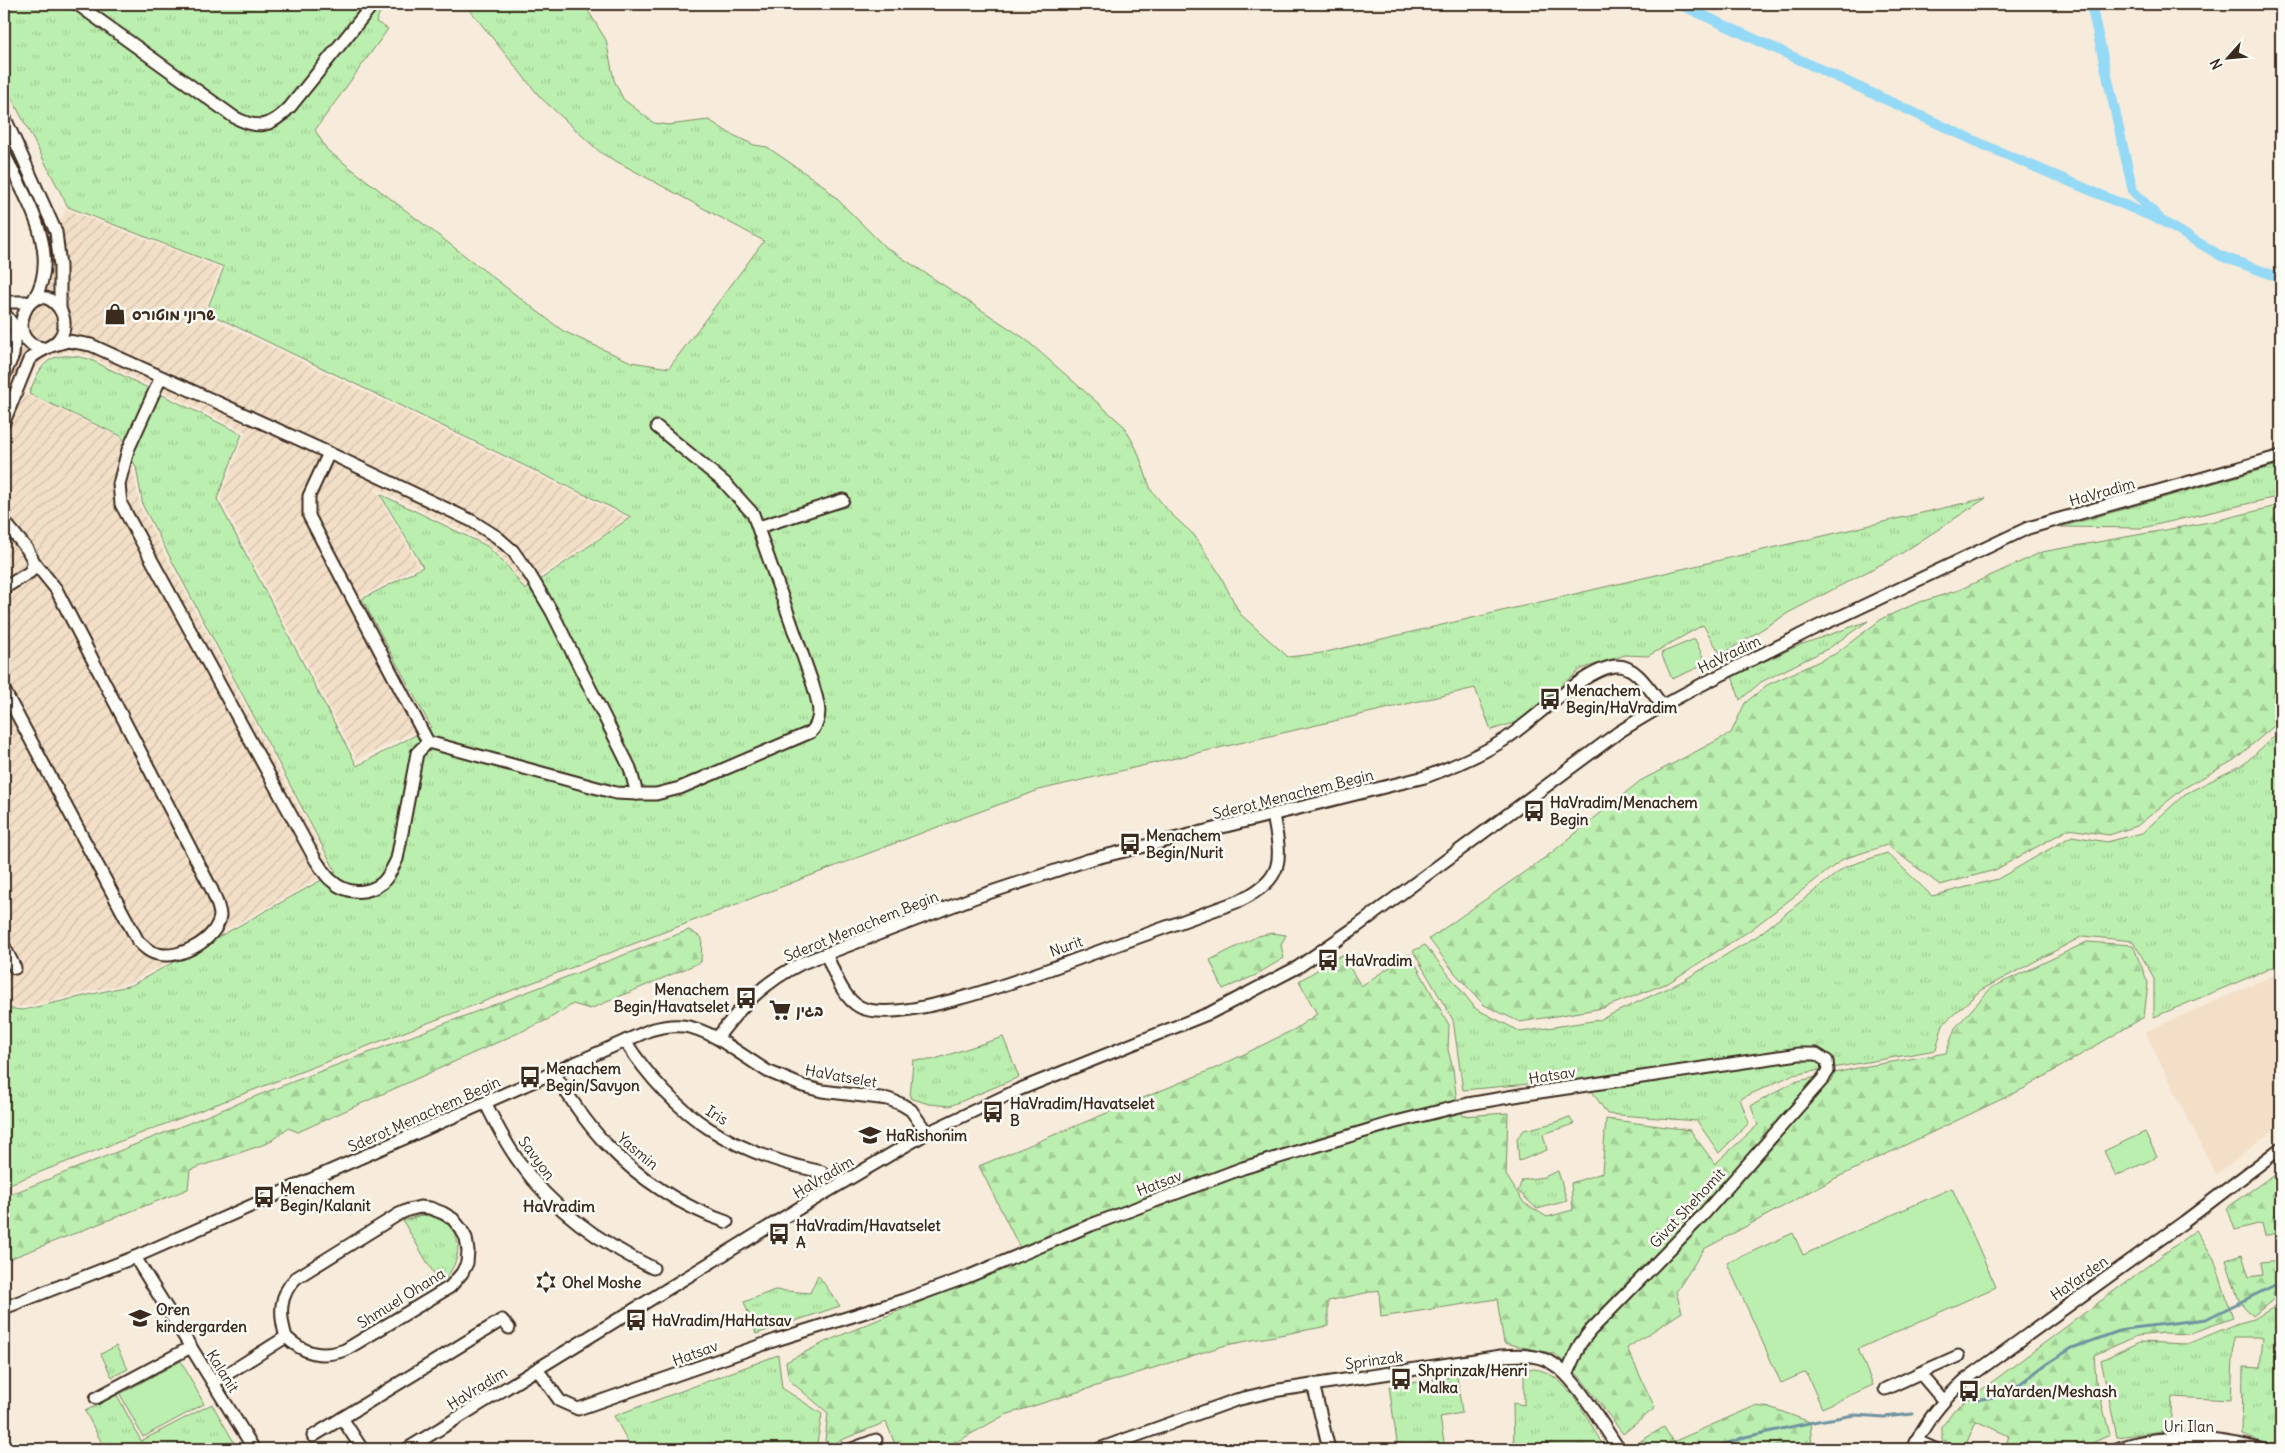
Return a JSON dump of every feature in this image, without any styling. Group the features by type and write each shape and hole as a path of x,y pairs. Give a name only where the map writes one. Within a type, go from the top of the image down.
{"street":[{"path":"77,4 234,117 247,124 258,126 280,117 290,107 373,4"},
{"path":"4,116 56,232 64,328 62,334 47,347 32,347 21,341 4,313"},
{"path":"4,153 41,236 45,267 44,278 30,300 17,312 16,341 4,376"},
{"path":"4,302 50,300 62,313 74,333 90,345 329,453 472,521 497,537 513,551 552,612 630,768 638,794"},
{"path":"4,422 29,360 35,353 47,347 68,341 90,345"},
{"path":"161,377 128,450 119,484 121,504 315,859 330,881 348,892 362,892 383,882 397,859 417,753 428,742"},
{"path":"329,453 309,496 309,516 428,742 616,794 656,794 680,788 811,732 818,725 820,716 818,702 753,514 725,482 657,427"},
{"name":"HaVradim","path":"407,1449 808,1203 927,1133 1018,1090 1210,1013 1298,967 1356,927 1619,732 1662,705 1812,628 1842,616 2028,528 2281,456"},
{"path":"759,528 843,500"},
{"path":"4,521 28,549 34,562 56,589 212,890 220,915 218,924 212,933 201,942 180,953 168,955 158,954 149,950 138,941 4,690"},
{"path":"4,588 30,572 34,562"},
{"name":"Sderot Menachem Begin","path":"4,1308 135,1257 486,1104 625,1041 668,1025 686,1026 701,1030 717,1038 756,993 769,981 802,963 973,898 1088,860 1425,777 1463,762 1505,740 1581,682 1609,667 1619,666 1639,676 1662,705"},
{"name":"Nurit","path":"826,954 844,992 859,1007 871,1011 913,1008 973,995 1239,901 1256,893 1267,884 1278,864 1279,852 1273,815"},
{"path":"4,946 15,968"},
{"name":"HaVatselet","path":"717,1038 767,1071 803,1086 822,1091 888,1099 902,1104 911,1110 927,1133"},
{"name":"Iris","path":"625,1041 658,1087 674,1103 696,1120 761,1155 822,1172"},
{"name":"Hatsav","path":"537,1369 560,1401 578,1409 776,1340 904,1300 967,1277 1091,1225 1243,1168 1392,1122 1468,1104 1526,1094 1799,1054 1816,1054 1828,1061"},
{"name":"Givat Shehomit","path":"1567,1373 1580,1344 1590,1330 1702,1216 1822,1080 1828,1071 1828,1061"},
{"name":"Yasmin","path":"554,1073 590,1125 625,1162 664,1191 713,1217 727,1222"},
{"name":"Savyon","path":"486,1104 520,1164 565,1214 609,1245 653,1268"},
{"name":"HaYarden","path":"1915,1445 1943,1400 1982,1367 2184,1222 2281,1148"},
{"name":"Shmuel Ohana","path":"430,1208 443,1212 453,1219 466,1238 467,1263 455,1283 345,1350 332,1354 310,1353 298,1347 286,1337 280,1310 287,1287 296,1278 399,1214 408,1210 430,1208"},
{"name":"Kalanit","path":"135,1257 213,1383 249,1447"},
{"path":"314,1436 502,1320 509,1328"},
{"path":"213,1383 286,1337"},
{"path":"96,1398 190,1347"},
{"name":"Sprinzak","path":"1100,1449 1236,1400 1313,1384 1518,1355 1550,1362 1567,1373 1619,1449"},
{"path":"1885,1390 1958,1356"},
{"path":"1920,1373 1943,1400"},
{"path":"1313,1384 1329,1449"},
{"path":"342,1418 362,1449"},
{"path":"852,1449 876,1440"},
{"name":"Uri Ilan","path":"2117,1449 2147,1442 2212,1440 2260,1449"},
{"path":"4,1445 6,1449"},
{"path":"1915,1445 1934,1449"}],"shaded area":[{"path":"66,209 220,268 203,314 627,518 525,586 501,556 480,539 374,487 419,566 358,598 427,725 357,760 220,498 246,432 90,356 69,351 50,356 35,369 22,393 120,437 133,469 140,507 332,871 131,982 23,1007 4,1005 4,354"},
{"path":"2281,972 2281,1124 2216,1175 2145,1032"}],"green space":[{"path":"4,4 383,4 376,22 388,29 315,130 327,150 563,331 631,362 669,368 764,241 601,153 540,97 465,4 581,4 587,9 606,40 614,80 623,99 654,123 668,125 709,120 729,133 754,145 767,147 824,186 884,246 1024,338 1124,426 1137,450 1151,490 1170,513 1194,535 1219,573 1240,614 1288,657 1322,653 1986,498 1899,555 1788,613 1721,655 1703,625 1648,656 1625,655 1581,669 1517,722 1491,730 1475,688 1039,790 924,832 4,1186 4,1008 23,1010 132,985 336,872 143,506 136,467 121,436 29,394 43,366 49,360 56,357 65,356 89,359 242,434 217,499 357,766 431,727 362,599 423,567 380,494 487,546 508,567 525,590 631,517 206,312 224,267 68,207 4,83"},
{"path":"2281,464 2281,496 2142,528 2061,527"},
{"path":"2281,505 2281,720 2234,760 2184,788 2137,826 2109,835 2069,829 1995,870 1940,885 1887,845 1843,859 1749,931 1668,983 1603,1008 1520,1022 1484,1005 1454,972 1429,939 1550,854 1640,781 1731,733 1745,703 1767,685 1835,654 1883,618 1917,603 1959,590 2042,552 2215,521"},
{"path":"1868,621 1829,648 1761,682 1740,700 1732,676 1800,645"},
{"path":"1695,639 1706,664 1672,679 1661,653"},
{"path":"2281,730 2281,964 2154,1017 2154,978 2133,941 2083,936 1981,990 1943,1024 1936,1050 1792,1075 1740,1099 1749,1123 1719,1153 1697,1121 1607,1114 1584,1079 1463,1090 1453,1020 1413,951 1425,945 1476,1009 1521,1032 1599,1020 1681,982 1757,936 1845,867 1887,853 1932,896 1998,879 2072,836 2107,842 2142,833 2185,794 2244,764"},
{"path":"689,930 702,938 701,962 590,1009 573,1004 547,1020 298,1132 288,1128 268,1143 190,1170 188,1189 4,1261 4,1197 274,1089"},
{"path":"1272,933 1286,935 1281,945 1284,958 1254,976 1223,989 1210,960 1258,936"},
{"path":"2087,942 2133,945 2148,983 2144,1017 2025,1088 1836,1178 1704,1249 1676,1292 1682,1312 1627,1348 1655,1408 1623,1434 1580,1377 1555,1354 1504,1343 1497,1299 1381,1317 1379,1290 1328,1301 1328,1326 1226,1345 1005,1415 944,1449 897,1449 886,1422 834,1443 825,1441 828,1413 789,1380 786,1362 825,1342 1025,1258 979,1166 1218,1067 1295,1029 1317,1014 1299,981 1342,955 1361,986 1410,954 1449,1025 1448,1050 1453,1069 1457,1102 1463,1116 1508,1113 1506,1175 1524,1203 1547,1217 1573,1210 1571,1183 1602,1173 1606,1119 1690,1130 1715,1164 1758,1125 1751,1106 1794,1082 1862,1067 1946,1053 1955,1028 1991,988"},
{"path":"1003,1037 1019,1077 950,1106 929,1104 910,1098 913,1060 932,1060"},
{"path":"1569,1117 1574,1124 1543,1134 1547,1150 1519,1161 1517,1138 1524,1130 1554,1123"},
{"path":"2145,1132 2157,1157 2116,1176 2104,1151"},
{"path":"2281,1170 2281,1293 2253,1316 2239,1301 2226,1260 2242,1255 2249,1277 2263,1275 2261,1262 2280,1260 2276,1233 2265,1236 2262,1223 2235,1230 2227,1207"},
{"path":"1558,1171 1567,1201 1537,1209 1518,1191 1522,1180 1544,1177"},
{"path":"1952,1188 1996,1287 1858,1349 1873,1385 1822,1408 1806,1372 1781,1383 1727,1263 1793,1233 1803,1255"},
{"path":"421,1215 446,1223 453,1231 457,1241 458,1252 455,1263 449,1274 440,1284 403,1221"},
{"path":"2196,1230 2214,1259 2233,1318 2188,1334 2164,1333 2137,1336 2094,1355 2096,1381 2110,1435 2078,1449 2004,1449 2009,1436 1976,1421 1964,1449 1942,1440 1942,1427 1953,1411"},
{"path":"818,1275 840,1306 756,1334 744,1302 775,1290 810,1293"},
{"path":"2281,1303 2281,1449 2242,1435 2243,1367 2260,1368 2263,1337 2234,1337 2231,1400 2172,1397 2170,1430 2117,1437 2101,1360 2140,1342 2187,1344 2254,1319"},
{"path":"116,1346 128,1369 112,1377 101,1354"},
{"path":"778,1355 782,1388 822,1414 816,1449 632,1449 614,1416"},
{"path":"181,1361 204,1404 143,1437 120,1394"},
{"path":"1524,1368 1543,1371 1554,1377 1572,1394 1587,1416 1605,1449 1514,1449 1513,1403 1524,1405"},
{"path":"1457,1376 1462,1413 1440,1417 1445,1449 1398,1449 1389,1386"},
{"path":"117,1395 141,1441 212,1404 235,1444 226,1449 105,1449 85,1411"},
{"path":"1755,1406 1772,1408 1810,1422 1812,1449 1633,1449 1631,1447 1664,1427 1673,1442"}],"waterway":[{"path":"1679,4 1986,146 2162,221 2221,256 2281,278"},
{"path":"2091,4 2133,191 2159,218"},
{"path":"1976,1400 2005,1395 2045,1365 2072,1348 2125,1329 2206,1319 2281,1282"},
{"path":"1698,1449 1720,1446 1745,1437 1818,1421 1855,1415 1884,1417 1913,1414"}],"place":[{"name":"שרוני מוטורס","path":"115,314"},
{"name":"Menachem Begin/HaVradim","path":"1550,699"},
{"name":"HaVradim/Menachem Begin","path":"1534,811"},
{"name":"Menachem Begin/Nurit","path":"1130,844"},
{"name":"HaVradim","path":"1328,960"},
{"name":"Menachem Begin/Havatselet","path":"746,998"},
{"name":"בגין","path":"780,1010"},
{"name":"Menachem Begin/Savyon","path":"530,1077"},
{"name":"HaVradim/Havatselet B","path":"993,1112"},
{"name":"HaRishonim","path":"870,1135"},
{"name":"Menachem Begin/Kalanit","path":"264,1197"},
{"name":"HaVradim/Havatselet A","path":"779,1234"},
{"name":"Ohel Moshe","path":"546,1282"},
{"name":"Oren kindergarden","path":"140,1318"},
{"name":"HaVradim/HaHatsav","path":"636,1320"},
{"name":"Shprinzak/Henri Malka","path":"1401,1379"},
{"name":"HaYarden/Meshash","path":"1969,1391"}],"district":[{"name":"HaVradim","path":"559,1206"}]}
